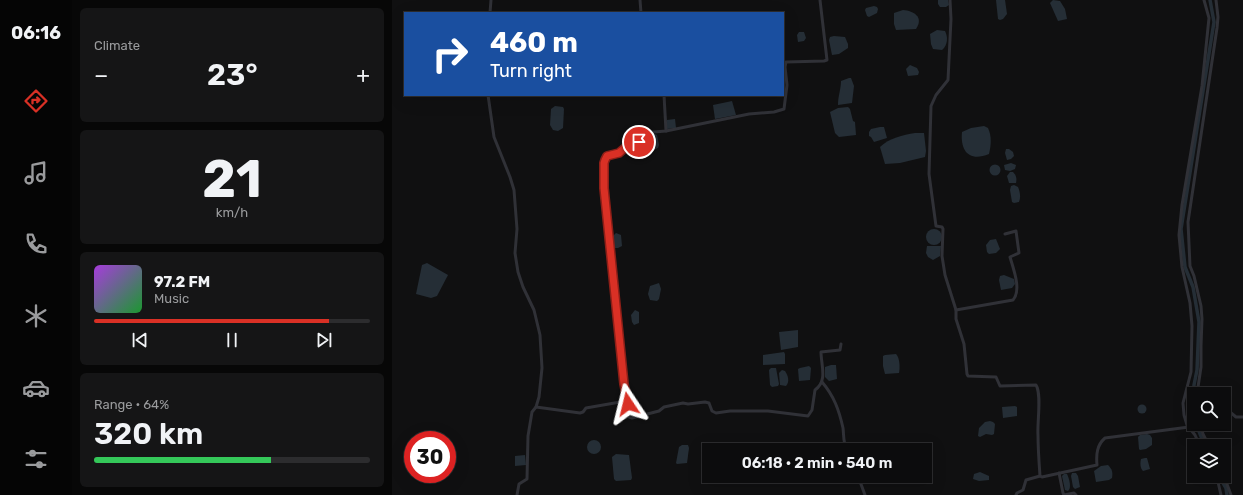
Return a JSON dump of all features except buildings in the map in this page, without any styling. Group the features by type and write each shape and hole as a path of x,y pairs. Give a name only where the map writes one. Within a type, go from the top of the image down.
{"street":[{"path":"490,12 491,0"},
{"path":"640,0 641,12"},
{"path":"820,0 827,60 786,62 787,85 784,109 774,112 749,114 666,131 642,133 639,137 638,144 626,147 619,153 607,156 605,160 604,188 630,417 632,418 660,411 664,407 683,403 688,404 705,402 709,403 712,411 716,413 730,411 768,411 806,416 810,414 812,410 815,390 820,386 822,381 821,352 840,350 841,344"},
{"path":"950,0 951,19 948,55 949,74 948,80 936,95 931,106 929,174 936,226 942,227 943,229 942,256 945,275 956,310 956,319 964,344 968,376 996,377 1000,386 1036,385 1037,387 1039,399 1038,433 1040,476"},
{"path":"1187,387 1191,372 1192,326 1190,303 1182,267 1179,235 1182,206 1202,86 1210,18 1204,0"},
{"path":"1199,387 1202,367 1202,319 1201,306 1194,276 1190,266 1188,222 1217,28 1218,17 1216,0"},
{"path":"488,96 494,137 514,190 517,229 515,253 518,272 523,287 534,310 540,335 542,368 539,397 536,407 532,412 528,436 526,479 519,484 517,495"},
{"path":"664,96 666,131"},
{"path":"956,310 1013,300 1016,296 1017,287 1010,257 1019,253 1019,247 1016,232 1005,234"},
{"path":"822,381 831,392 838,409 843,429 844,443"},
{"path":"1187,388 1183,403 1184,415 1187,422"},
{"path":"536,407 580,413 586,408 627,401"},
{"path":"1231,413 1236,417 1243,417"},
{"path":"1016,495 1023,490 1026,480 1096,465 1096,455 1100,443 1105,438 1187,427"},
{"path":"1059,473 1064,495 1076,495"},
{"path":"861,483 865,495"},
{"path":"1218,483 1221,495"},
{"path":"1227,483 1231,495"}],"shaded area":[{"path":"938,0 948,0 949,5 946,7 940,7"},
{"path":"996,0 1005,0 1007,14 1000,20 998,19"},
{"path":"1053,0 1060,1 1065,9 1067,19 1058,21 1050,3"},
{"path":"874,6 878,9 877,13 869,17 867,16 865,10 866,8"},
{"path":"903,10 917,15 919,21 916,29 896,30 894,24 894,13"},
{"path":"937,30 945,31 947,36 947,41 942,50 933,49 931,44 930,34"},
{"path":"799,32 804,32 806,38 804,41 798,42 797,35"},
{"path":"830,37 845,37 848,48 839,54 832,55 829,40"},
{"path":"910,65 917,68 919,72 918,75 908,76 906,69"},
{"path":"851,78 854,86 852,103 838,105 841,81"},
{"path":"732,101 736,115 715,119 713,105"},
{"path":"555,106 563,107 564,109 563,128 558,131 553,130 550,125 551,109"},
{"path":"848,107 850,109 853,121 855,122 856,135 839,137 835,133 830,112 838,108"},
{"path":"675,119 676,128 667,129 667,120"},
{"path":"984,126 988,128 991,138 989,154 976,157 972,156 965,150 962,132 971,128"},
{"path":"884,127 887,138 874,142 869,136 869,132 871,129"},
{"path":"653,133 657,135 659,145 658,148 651,151 643,151 640,138 642,134"},
{"path":"915,133 924,133 926,151 925,157 900,163 885,164 880,147 892,139"},
{"path":"1006,149 1013,152 1014,156 1011,159 1007,160 1005,153"},
{"path":"1011,163 1016,165 1015,169 1010,171 1005,170 1004,165"},
{"path":"995,164 999,166 1001,170 999,174 995,176 991,174 989,170 991,166"},
{"path":"1010,172 1013,172 1016,175 1016,183 1009,183 1007,176"},
{"path":"1014,185 1018,187 1020,196 1019,202 1014,203 1012,202 1010,190 1011,186"},
{"path":"931,229 937,229 942,234 940,243 937,245 931,245 926,240 926,234"},
{"path":"616,233 621,235 622,246 613,248 613,236"},
{"path":"996,239 1000,249 996,253 989,254 987,252 986,245 990,240"},
{"path":"927,246 941,246 940,256 933,260 928,257 926,253"},
{"path":"427,263 448,275 437,296 431,298 416,294 422,265"},
{"path":"1004,275 1014,279 1015,284 1012,288 1001,290 999,280 1000,276"},
{"path":"659,283 661,289 659,299 657,301 650,300 648,294 650,286"},
{"path":"635,310 639,312 639,323 634,325 631,315"},
{"path":"798,330 798,347 781,350 779,332"},
{"path":"784,352 785,364 763,365 763,355"},
{"path":"896,354 900,366 899,373 885,374 883,356"},
{"path":"836,365 837,379 829,381 825,377 825,367"},
{"path":"809,366 811,368 810,380 799,381 798,369"},
{"path":"771,368 776,368 779,384 778,386 772,387 770,385 769,370"},
{"path":"782,370 785,371 788,376 788,383 786,386 780,385 779,373"},
{"path":"1142,404 1147,409 1142,414 1137,409"},
{"path":"1002,407 1017,407 1017,416 1003,418"},
{"path":"990,421 995,424 994,434 986,434 980,437 978,436 979,428 985,422"},
{"path":"1147,434 1152,438 1152,445 1146,449 1140,450 1138,437 1140,435"},
{"path":"594,440 599,442 601,447 599,452 594,454 589,452 587,447 589,442"},
{"path":"682,445 688,445 689,448 687,463 677,464 679,447"},
{"path":"616,454 629,455 631,480 616,481 614,479 612,457"},
{"path":"525,455 526,465 515,466 515,456"},
{"path":"1147,458 1150,469 1143,471 1140,464 1141,459"},
{"path":"1108,465 1112,471 1112,478 1109,480 1096,482 1094,471 1101,466"},
{"path":"980,472 989,476 989,480 979,481 973,479 974,474"},
{"path":"1072,473 1076,473 1078,476 1080,487 1075,489 1073,487 1071,476"},
{"path":"1067,474 1069,480 1070,488 1068,491 1065,490 1062,476"}],"waterway":[{"path":"1194,387 1197,370 1199,322 1193,287 1185,267 1181,229 1214,22 1210,0"},
{"path":"1199,431 1202,439"},
{"path":"1223,483 1226,488 1227,495"}],"route":[{"path":"628,404 624,384 604,188 604,163 607,156 619,153 626,147 638,144 639,142"}]}
